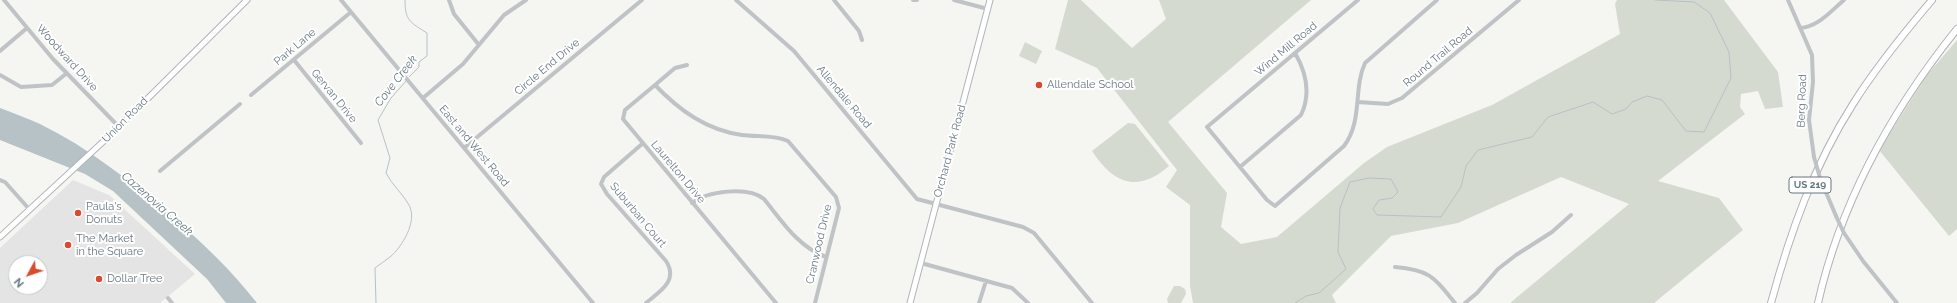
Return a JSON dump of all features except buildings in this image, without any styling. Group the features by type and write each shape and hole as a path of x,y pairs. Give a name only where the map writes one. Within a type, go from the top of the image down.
{"highway":[{"name":"US 219","path":"1771,303 1787,245 1804,199 1838,129 1871,77 1932,0"},
{"path":"1818,303 1838,233 1851,198 1868,162 1908,94 1957,29"}],"main road":[{"name":"Union Road","path":"0,237 119,127 247,0"},
{"name":"Orchard Park Road","path":"910,303 990,0"}],"street":[{"name":"Woodward Drive","path":"4,0 66,73 119,127"},
{"name":"East and West Road","path":"341,0 594,303"},
{"path":"449,0 454,14 479,45"},
{"path":"423,98 456,71 504,16 526,0"},
{"name":"Circle End Drive","path":"464,148 642,0"},
{"name":"Allendale Road","path":"736,0 794,51 917,199 1023,227 1034,233 1092,303"},
{"path":"834,0 859,31 862,40"},
{"path":"954,0 988,9"},
{"name":"Wind Mill Road","path":"1240,167 1207,127 1358,0"},
{"path":"1296,53 1304,68 1306,78 1307,88 1303,111 1301,115 1240,167 1267,200 1275,206 1344,146 1351,137 1356,118 1361,73 1366,63 1437,0"},
{"name":"Round Trail Road","path":"1358,102 1388,104 1402,98 1519,0"},
{"name":"Berg Road","path":"1788,0 1812,55 1813,82 1809,120 1814,157 1820,178 1844,233 1863,260 1898,303"},
{"path":"1800,28 1808,27 1817,22 1844,0"},
{"name":"Park Lane","path":"251,95 351,12"},
{"path":"0,51 27,28"},
{"name":"Gervan Drive","path":"294,60 361,143"},
{"name":"Laurelton Drive","path":"688,66 675,68 655,85 623,113 624,122 776,303"},
{"path":"0,75 21,86 52,85 66,73"},
{"name":"Cranwood Drive","path":"655,85 677,107 708,126 740,135 780,138 790,143 838,200 839,208 815,303"},
{"path":"160,171 240,104"},
{"name":"Suburban Court","path":"642,144 604,177 601,184 607,194 666,262 670,269 670,278 667,285 646,303"},
{"path":"0,180 5,182 30,210"},
{"path":"692,203 703,196 716,193 757,195 764,199 800,242 810,251 826,258"},
{"path":"1465,303 1477,293 1498,269 1516,255 1552,232 1571,216"},
{"path":"921,262 1012,288 1028,303"},
{"path":"1395,267 1420,270 1432,276 1455,303"},
{"path":"979,303 986,281"},
{"path":"168,298 172,303"}],"shaded area":[{"path":"1068,0 1081,0 1132,48 1166,19 1159,0 1311,0 1168,122 1227,193 1221,227 1241,244 1277,237 1364,163 1387,147 1492,105 1620,34 1615,4 1617,0 1724,0 1778,72 1783,107 1765,109 1758,91 1741,94 1740,107 1745,114 1658,181 1719,198 1743,230 1654,303 1510,303 1629,204 1561,177 1458,223 1391,236 1332,295 1336,303 1193,303 1190,286 1190,205 1166,187 1177,170 1097,68 1055,49"},
{"path":"1957,40 1957,229 1949,236 1879,150 1927,75"},
{"path":"1025,42 1042,51 1036,64 1019,56"},
{"path":"0,108 58,133 92,154 140,190 194,236 227,268 257,303 226,303 207,279 113,191 85,174 0,140"},
{"path":"1128,123 1135,124 1169,166 1157,175 1146,180 1136,182 1126,181 1117,177 1108,171 1092,151"},
{"path":"73,180 109,195 195,274 160,303 0,303 0,248"},
{"path":"1174,286 1180,286 1185,289 1186,294 1181,303 1168,303 1167,299"}],"waterway":[{"name":"Cove Creek","path":"405,0 407,17 416,26 427,33 427,56 419,62 419,67 409,77"},
{"path":"1295,303 1306,296 1319,293 1346,269 1338,252 1340,208 1350,182 1369,178 1391,179 1398,192 1392,198 1379,200 1373,209 1377,215 1441,217 1461,187 1466,166 1478,150 1532,137 1548,117 1593,102 1612,114 1626,109 1632,102 1647,96 1662,100 1686,131 1704,132 1731,78 1729,52 1710,13 1694,2 1655,0"},
{"name":"Cove Creek","path":"376,303 375,268 395,253 404,240 412,218 409,205 386,173 390,158 378,120 391,98 407,80"}],"place":[{"name":"Allendale School","path":"1039,85"},
{"name":"Paula's Donuts","path":"78,213"},
{"name":"The Market in the Square","path":"68,245"},
{"name":"Dollar Tree","path":"99,279"}],"water label":[{"name":"Cazenovia Creek","path":"157,204"}]}
